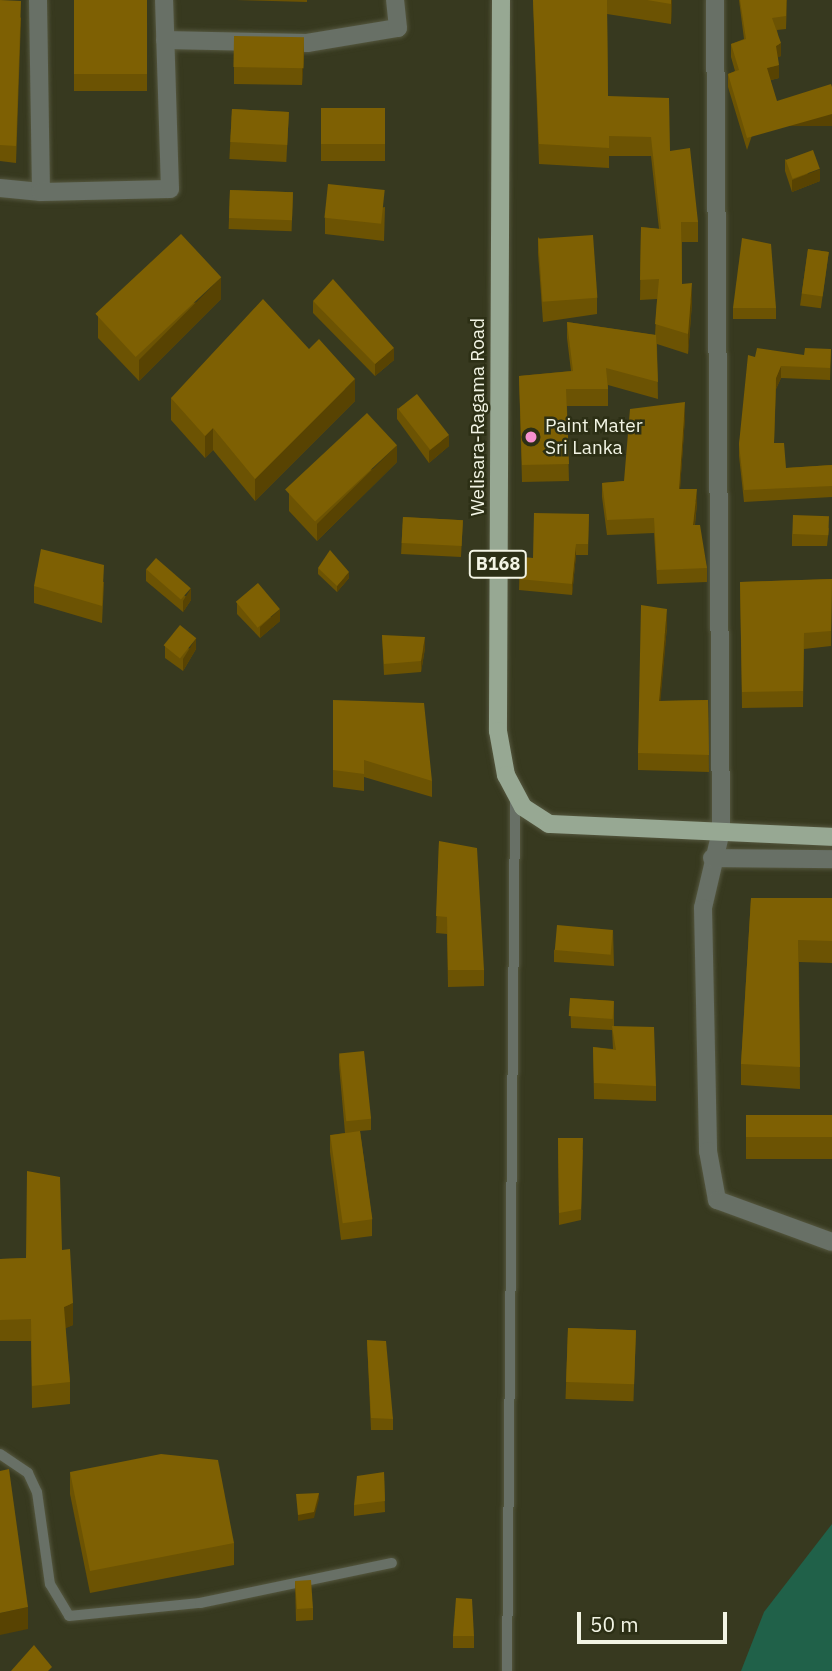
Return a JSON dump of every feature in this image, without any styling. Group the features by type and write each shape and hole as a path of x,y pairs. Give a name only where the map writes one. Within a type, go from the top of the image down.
{"main road":[{"name":"Welisara-Ragama Road","path":"501,0 498,731 515,794 534,819 549,824 832,837"}],"street":[{"path":"38,0 41,192"},
{"path":"0,188 41,192 170,189 164,0"},
{"path":"165,40 307,43 398,28 395,0"},
{"path":"715,0 721,831 712,858 703,908 708,1151 717,1200 832,1242"},
{"path":"712,858 832,859"}],"lane":[{"path":"507,1671 515,794"},
{"path":"0,1454 28,1473 37,1492 50,1584 69,1616 200,1603 392,1563"}],"shaded area":[{"path":"832,1524 832,1671 741,1671 764,1612"}],"building":[{"path":"0,0 21,1 16,146 0,145"},
{"path":"74,0 147,0 147,74 74,74"},
{"path":"533,0 607,0 608,96 669,98 670,151 690,148 698,222 681,222 682,284 692,283 688,334 655,324 659,279 640,280 641,227 661,229 651,137 609,136 609,148 539,144"},
{"path":"647,0 671,0 671,4"},
{"path":"740,0 786,0 786,16 772,18 781,43 776,46 779,65 767,68 777,101 831,84 832,114 747,138 728,74 739,70 731,44 746,39"},
{"path":"234,36 304,37 303,68 233,67"},
{"path":"321,108 385,108 385,144 321,144"},
{"path":"232,109 289,112 287,145 230,142"},
{"path":"813,150 820,169 793,179 786,160"},
{"path":"328,184 385,190 381,224 324,218"},
{"path":"230,190 293,192 292,220 229,218"},
{"path":"181,234 221,277 136,357 95,314"},
{"path":"593,235 597,298 543,302 538,239"},
{"path":"742,238 771,244 776,308 733,308"},
{"path":"808,249 829,252 823,296 802,294"},
{"path":"333,279 394,348 375,364 313,301"},
{"path":"263,299 309,349 319,339 355,379 255,479 213,428 205,436 171,398"},
{"path":"567,322 656,335 658,382 606,368 608,389 566,389 569,464 522,465 519,376 573,371"},
{"path":"757,348 804,355 805,348 831,349 830,368 781,366 776,378 774,443 784,443 786,468 832,465 832,486 744,490 739,444 748,355 755,357"},
{"path":"417,394 449,435 430,450 398,409"},
{"path":"685,402 679,489 697,489 693,525 700,525 707,568 657,570 654,518 607,520 602,483 624,481 630,409"},
{"path":"367,413 397,445 315,522 285,489"},
{"path":"534,513 589,514 588,544 576,544 572,584 519,579 520,557 533,558"},
{"path":"793,515 829,516 828,535 792,534"},
{"path":"403,517 463,520 462,546 402,543"},
{"path":"41,549 104,565 102,606 34,586"},
{"path":"330,550 349,572 337,586 318,568"},
{"path":"156,558 191,588 181,599 146,569"},
{"path":"832,579 831,631 804,633 803,691 742,692 740,582"},
{"path":"258,583 280,609 258,628 236,602"},
{"path":"641,605 667,609 659,701 708,700 709,755 638,753"},
{"path":"180,625 196,638 180,658 164,645"},
{"path":"382,635 425,637 421,661 384,664"},
{"path":"333,700 424,703 432,781 364,760 364,774 333,770"},
{"path":"439,841 477,848 484,970 448,970 447,917 436,916"},
{"path":"751,898 832,898 832,941 798,940 800,1067 741,1064"},
{"path":"557,925 613,930 611,955 555,950"},
{"path":"570,998 614,1001 613,1019 569,1016"},
{"path":"612,1026 654,1027 656,1086 594,1083 593,1047 616,1050"},
{"path":"364,1051 371,1119 346,1121 339,1054"},
{"path":"746,1115 832,1115 832,1137 746,1137"},
{"path":"360,1131 372,1219 343,1223 330,1135"},
{"path":"558,1138 583,1138 581,1209 559,1213"},
{"path":"27,1171 60,1177 62,1250 70,1249 73,1303 64,1307 70,1382 32,1386 31,1319 0,1320 0,1259 26,1258"},
{"path":"568,1328 636,1330 634,1384 566,1382"},
{"path":"367,1340 386,1341 393,1419 371,1418"},
{"path":"161,1454 218,1460 234,1543 90,1571 70,1472"},
{"path":"9,1469 28,1607 0,1613 0,1471"},
{"path":"384,1472 385,1501 354,1505 357,1476"},
{"path":"319,1493 314,1512 298,1515 296,1494"},
{"path":"311,1580 313,1608 297,1609 295,1581"},
{"path":"456,1598 472,1599 474,1636 453,1636"},
{"path":"34,1645 52,1667 48,1671 11,1671"}],"place":[{"name":"Paint Mater Sri Lanka","path":"531,437"}]}
